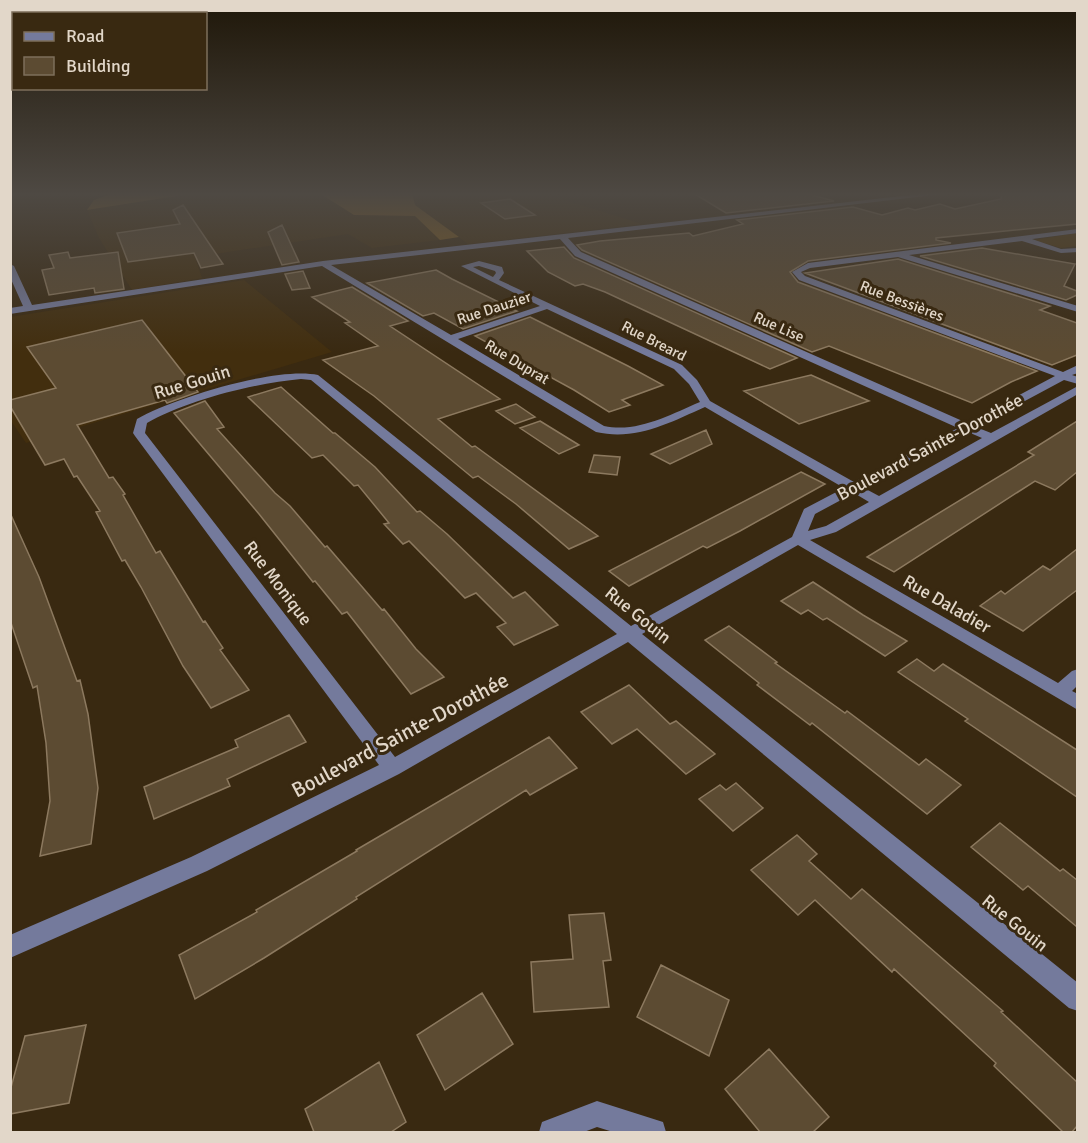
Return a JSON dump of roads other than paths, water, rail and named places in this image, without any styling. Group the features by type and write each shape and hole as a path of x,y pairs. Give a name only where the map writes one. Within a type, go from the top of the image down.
{"street":[{"path":"10,311 323,263 465,246"},
{"name":"Rue Lise","path":"571,246 578,254 992,438"},
{"name":"Rue Bessières","path":"964,246 808,266 796,272 802,278 1077,381"},
{"name":"Rue Bessières","path":"1045,246 1061,251 1077,250"},
{"path":"897,255 1077,309"},
{"name":"Rue Duprat","path":"323,263 600,429 616,434 630,433 706,403"},
{"path":"10,266 29,309"},
{"name":"Rue Breard","path":"494,280 678,367 693,382 706,403 879,502"},
{"name":"Rue Dauzier","path":"449,339 548,306"},
{"name":"Boulevard Sainte-Dorothée","path":"798,539 809,512 1077,368"},
{"name":"Rue Gouin","path":"141,421 159,411 282,376 303,374 314,377 1077,999"},
{"name":"Boulevard Sainte-Dorothée","path":"10,946 199,864 392,768 798,539 831,529 1077,389"},
{"name":"Rue Monique","path":"141,421 139,433 392,768"},
{"name":"Rue Daladier","path":"798,539 1077,704"},
{"path":"1059,692 1077,675"},
{"path":"552,1132 597,1114 653,1132"}]}
